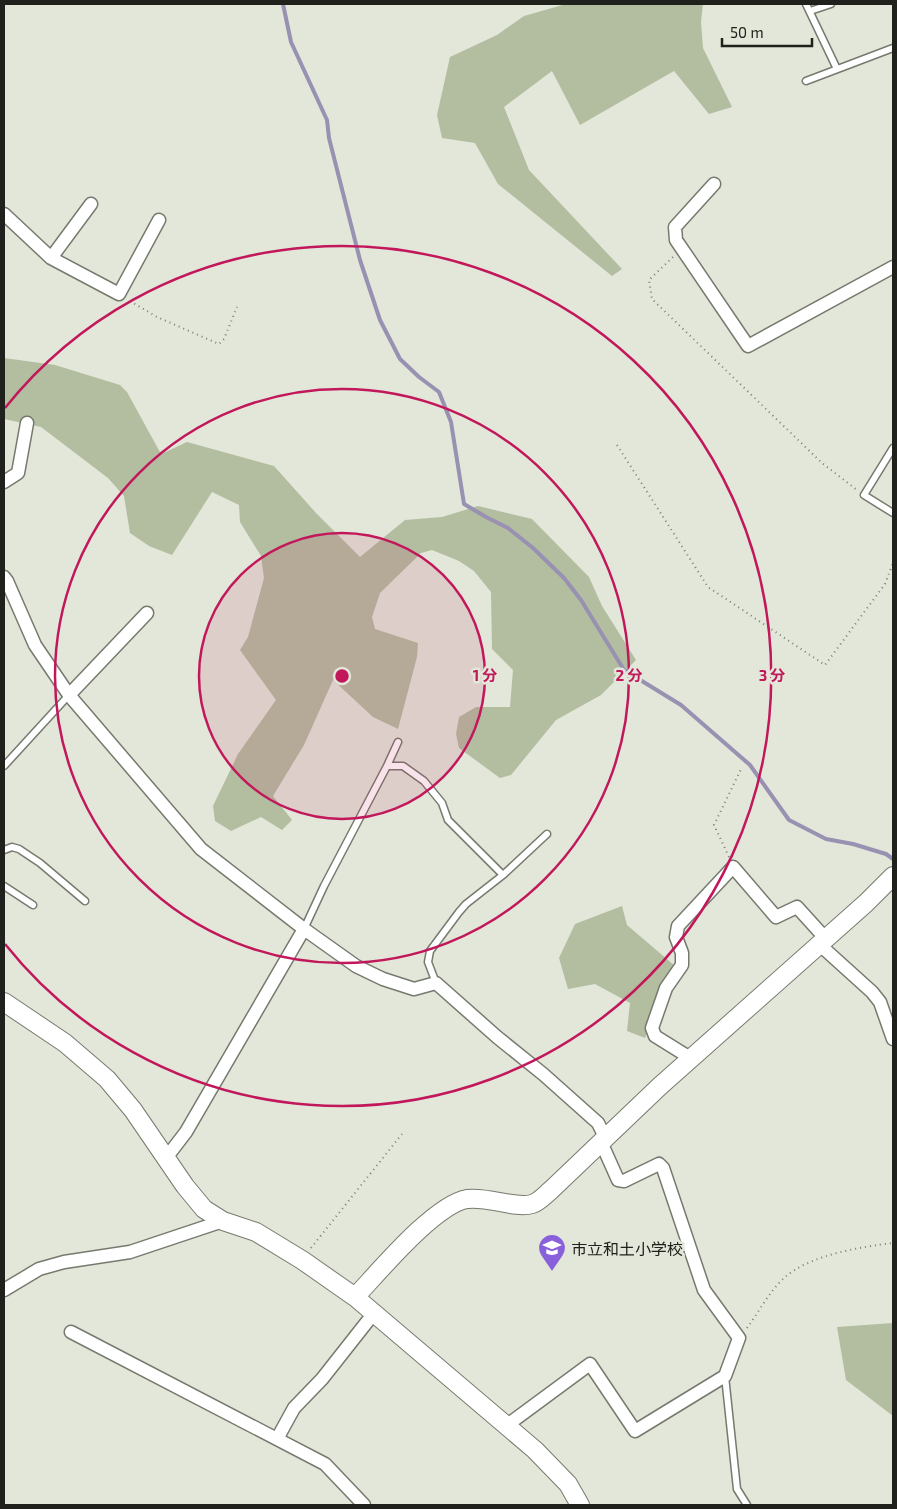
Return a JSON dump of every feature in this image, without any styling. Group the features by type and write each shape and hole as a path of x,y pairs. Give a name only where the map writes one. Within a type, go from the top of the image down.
{"street":[{"path":"714,184 675,227 676,240 748,346 893,267"},
{"path":"51,258 91,204"},
{"path":"4,214 51,258 119,294 158,220"},
{"path":"4,482 18,473 26,423"},
{"path":"4,577 35,645 69,695 201,849 304,929 356,966 376,976 414,989 436,983 598,1123 618,1180 624,1181 659,1164 662,1168 704,1290 740,1338 725,1376 635,1431 590,1364 506,1426"},
{"path":"69,695 147,613"},
{"path":"692,1059 655,1036 652,1028 666,988 682,965 682,953 676,938 678,926 733,867 776,917 796,907 823,942 880,1002 893,1039"},
{"path":"355,1297 420,1228 446,1208 466,1200 487,1199 521,1205 533,1204 551,1190 603,1139 823,942 893,876"},
{"path":"166,1158 186,1132 304,929"},
{"path":"4,1002 65,1044 106,1079 133,1110 184,1186 204,1209 223,1221 256,1232 302,1260 355,1297 534,1450 568,1484 580,1505"},
{"path":"4,1290 39,1268 64,1262 130,1252 223,1221"},
{"path":"277,1439 294,1408 322,1379 374,1314"},
{"path":"71,1332 325,1464 364,1505"}],"lane":[{"path":"806,4 837,69"},
{"path":"810,11 831,4"},
{"path":"806,81 893,48"},
{"path":"893,448 864,495 893,513"},
{"path":"4,766 69,695"},
{"path":"304,929 398,742"},
{"path":"387,766 403,766 424,781 442,803 448,820 503,875"},
{"path":"436,983 428,962 430,951 466,904 503,875 547,834"},
{"path":"4,850 12,847 19,849 40,863 85,901"},
{"path":"4,886 33,905"},
{"path":"725,1376 737,1488 747,1505"}],"path":[{"path":"682,249 649,280 652,299 822,463 864,495"},
{"path":"119,294 157,317 219,344 224,339 237,307"},
{"path":"617,445 708,587 825,665 885,584 893,564"},
{"path":"733,867 714,825 741,769"},
{"path":"302,1260 402,1134"},
{"path":"740,1338 768,1296 785,1278 804,1266 856,1248 893,1243"}],"green space":[{"path":"566,4 703,4 701,22 703,48 732,107 709,114 674,71 580,125 552,71 504,107 529,170 622,269 612,276 498,184 475,143 442,138 437,115 450,57 497,35 524,16"},
{"path":"4,358 55,365 120,385 127,392 161,454 187,442 274,466 316,513 360,557 405,520 442,517 478,506 532,519 589,577 602,606 636,660 601,695 556,720 511,775 500,778 459,748 456,734 459,717 476,707 510,707 513,670 492,649 491,592 474,571 459,561 432,550 421,553 380,593 372,617 375,629 418,643 417,657 398,729 373,717 333,680 304,745 273,796 292,820 282,830 261,817 231,831 215,821 213,806 238,754 276,700 240,650 248,637 264,578 261,556 240,522 239,505 212,492 172,555 149,546 130,533 124,496 108,478 41,427 4,419"},
{"path":"622,906 627,925 675,966 645,1038 627,1031 630,1003 595,984 568,989 559,958 575,924"},
{"path":"893,1323 893,1416 846,1380 837,1327"}],"waterway":[{"path":"283,4 291,42 327,120 329,138 360,260 380,320 400,359 439,392 451,422 464,504 508,528 533,548 564,578 581,600 624,670 681,705 750,765 789,820 826,839 853,844 886,854 893,859"}],"place":[{"name":"市立和土小学校","path":"552,1272"}]}
